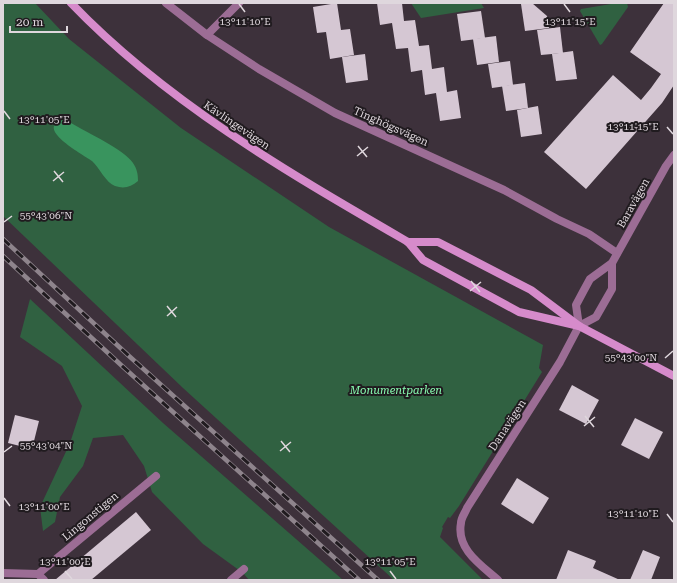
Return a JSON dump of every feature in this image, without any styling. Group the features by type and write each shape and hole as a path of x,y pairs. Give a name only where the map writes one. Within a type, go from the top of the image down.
{"main road":[{"name":"Kävlingevägen","path":"70,3 135,62 191,108 269,159 408,242 423,260 519,312 579,326"},
{"name":"Kävlingevägen","path":"408,242 438,242 531,290 579,326 674,376"}],"street":[{"name":"Tinghögsvägen","path":"166,3 207,35 259,69 335,113 504,190 589,234 618,253"},
{"path":"207,35 239,3"},
{"name":"Baravägen","path":"579,326 576,305 590,279 612,263 666,166 674,155"},
{"path":"579,326 596,317 612,289 612,263"},
{"name":"Danavägen","path":"498,580 468,553 461,538 460,522 467,508 560,362 579,326"},
{"name":"Lingonstigen","path":"41,577 156,476"},
{"path":"231,580 244,569"},
{"path":"3,573 41,577"}],"green space":[{"name":"Monumentparken","path":"3,3 35,3 69,39 181,128 329,227 543,345 539,368 542,372 459,506 450,518 448,517 442,527 440,537 483,580 394,580 183,388 3,216"},
{"path":"411,3 481,3 484,8 421,18"},
{"path":"617,3 627,3 628,7 600,45 580,11 581,9"},
{"path":"30,299 163,423 343,580 249,580 243,573 203,544 152,492 144,466 123,435 93,438 83,466 60,497 55,522 43,531 40,507 70,443 82,406 62,366 20,337"}],"shaded area":[{"path":"62,120 71,123 105,142 129,158 137,172 138,181 133,185 124,187 118,187 112,184 92,161 72,148 58,136 54,130 55,124"}],"building":[{"path":"337,3 341,30 350,29 354,55 330,59 326,32 317,33 313,7"},
{"path":"377,3 402,3 404,21 415,20 419,46 429,45 432,69 444,67 447,92 457,90 461,118 440,121 436,93 425,95 422,70 411,72 408,48 396,49 392,23 380,25"},
{"path":"532,3 547,16 549,28 525,31 521,4"},
{"path":"664,3 674,3 674,85 662,103 586,189 544,152 613,75 641,100 651,88 661,74 630,52"},
{"path":"481,11 485,38 461,41 457,14"},
{"path":"560,27 563,53 541,55 537,30"},
{"path":"496,36 499,62 477,65 473,39"},
{"path":"573,51 577,79 556,81 552,54"},
{"path":"365,54 368,80 346,83 342,57"},
{"path":"510,61 513,85 492,88 488,64"},
{"path":"525,83 528,108 506,111 502,86"},
{"path":"538,106 542,134 521,137 517,110"},
{"path":"572,385 599,400 586,424 559,410"},
{"path":"15,415 39,421 32,449 8,443"},
{"path":"635,418 663,432 649,459 621,445"},
{"path":"517,478 549,498 533,524 501,504"},
{"path":"136,512 151,530 91,580 55,580"},
{"path":"568,550 596,561 593,568 620,580 556,580"},
{"path":"643,550 660,557 651,580 630,580"}],"railway":[{"path":"3,239 129,356 378,580"},
{"path":"3,256 359,580"}]}
